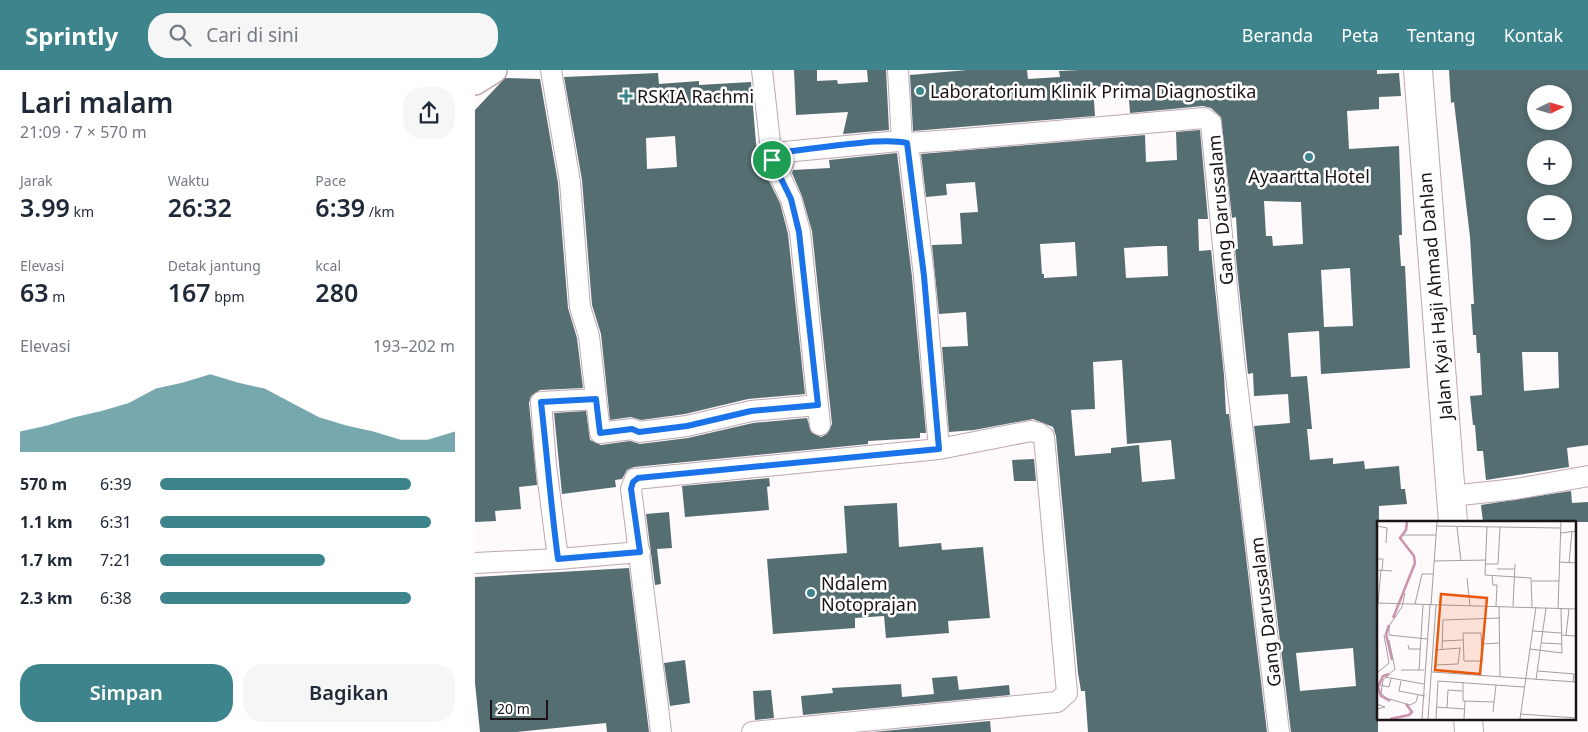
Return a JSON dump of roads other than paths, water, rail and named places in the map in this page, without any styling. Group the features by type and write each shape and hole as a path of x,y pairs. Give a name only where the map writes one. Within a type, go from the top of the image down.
{"main road":[{"name":"Jalan Kyai Haji Ahmad Dahlan","path":"1418,70 1452,509"}],"street":[{"path":"475,82 493,70"},
{"path":"551,70 570,182 579,299 589,336 600,433 632,429 639,432 687,426 751,411 819,415 799,232 791,199 775,166 762,70"},
{"path":"898,70 905,142 924,276 939,449"},
{"name":"Gang Darussalam","path":"775,166 784,161 784,152 1204,118 1211,123 1234,359 1279,732"},
{"path":"558,559 546,465 541,402 596,399"},
{"path":"661,732 631,489 633,482 638,478 939,449 1031,431 1045,437 1067,694 1057,702 910,725 752,732"},
{"path":"1452,509 1516,489 1588,476"},
{"path":"475,563 558,559 640,552"}],"place":[{"name":"Laboratorium Klinik Prima Diagnostika","path":"920,91"},
{"name":"RSKIA Rachmi","path":"626,96"},
{"name":"Ayaartta Hotel","path":"1309,157"},
{"name":"Ndalem Notoprajan","path":"811,593"}]}
